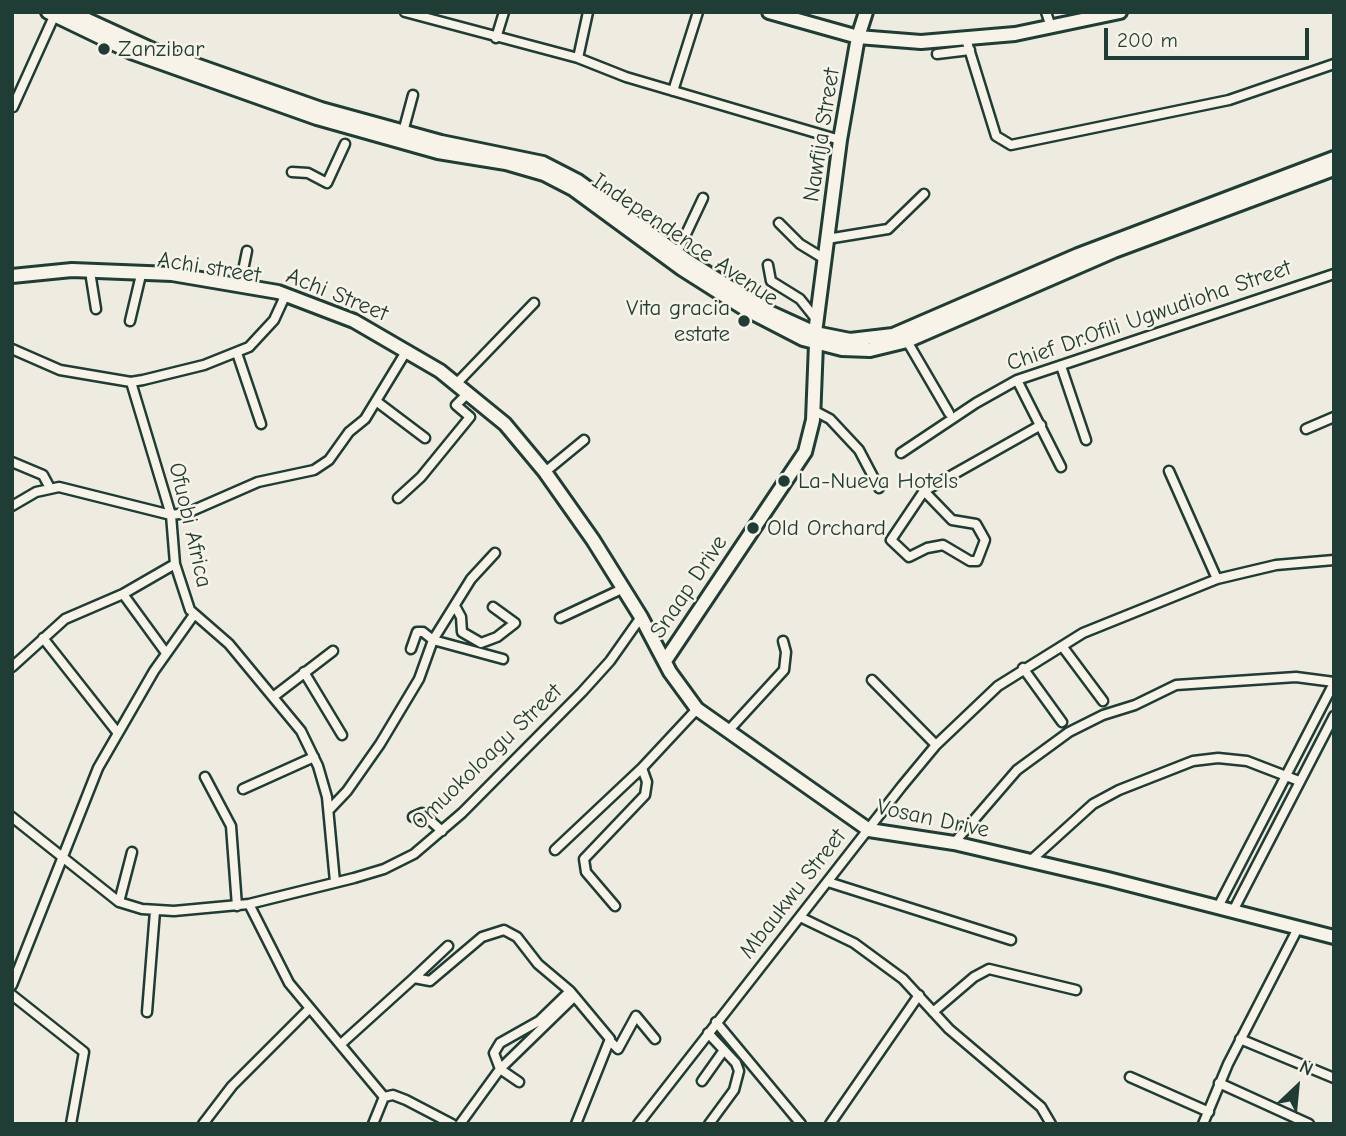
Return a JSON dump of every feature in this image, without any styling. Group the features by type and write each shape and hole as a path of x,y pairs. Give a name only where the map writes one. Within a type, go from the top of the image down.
{"street":[{"name":"Independence Avenue","path":"70,12 153,50 319,113 403,132 439,147"},
{"path":"405,12 578,58 673,91 840,140"},
{"path":"496,38 504,12"},
{"path":"578,58 588,12"},
{"path":"673,91 698,12"},
{"path":"769,12 858,37 968,45"},
{"name":"Nawfija Street","path":"816,338 823,258 840,140 858,37 866,12"},
{"path":"1046,12 1051,27"},
{"path":"937,54 1120,12"},
{"name":"Independence Avenue","path":"52,13 131,52 319,113 439,147 507,159 557,174 682,261 745,309 842,349 870,349 907,341 1114,251 1334,169"},
{"path":"13,107 52,13"},
{"path":"968,45 996,136 1011,145 1229,100 1334,64"},
{"path":"403,132 413,95"},
{"path":"292,172 308,173 327,183 345,144"},
{"name":"Independence Avenue","path":"816,338 850,340 893,335 1078,255 1334,158"},
{"path":"827,239 889,228 924,194"},
{"path":"682,261 703,198"},
{"path":"779,223 800,244 823,258"},
{"path":"240,285 247,251"},
{"path":"768,265 771,281 800,299 816,319"},
{"name":"Achi Street","path":"12,276 72,270 140,271 240,285 354,321 457,383 499,418 548,476"},
{"name":"Chief Dr.Ofili Ugwudioha Street","path":"905,450 1017,380 1334,274"},
{"path":"91,278 96,309"},
{"name":"Achi street","path":"12,283 91,278 140,279 285,298"},
{"path":"130,321 140,279"},
{"path":"12,349 60,370 131,382 204,365 237,353 259,339 285,298"},
{"path":"457,383 534,303"},
{"name":"Snaap Drive","path":"665,661 805,452 813,410 816,338"},
{"path":"907,341 949,413"},
{"path":"237,353 261,424"},
{"path":"12,506 36,492 50,488 70,488 171,514 187,513 258,482 319,467 329,460 353,428 361,425 405,353 494,424 539,476 548,476 584,440"},
{"path":"1061,366 1086,440"},
{"path":"1017,380 1062,467"},
{"name":"Ofuobi Africa","path":"131,382 171,514 174,565 192,616 221,636 296,723 314,757 328,810 335,882"},
{"path":"397,498 421,477 470,417 456,405 463,398"},
{"path":"376,401 425,438"},
{"path":"813,410 830,419 859,450 879,488"},
{"path":"1306,429 1334,417"},
{"path":"924,491 952,520 976,524 985,540 977,561 970,561 943,545 927,548 909,557 891,540 924,491 1041,425"},
{"path":"12,462 43,475 50,488"},
{"path":"1169,471 1217,579"},
{"name":"Vosan Drive","path":"548,476 624,588 665,661 697,709 869,830 954,844 1334,937"},
{"path":"328,810 347,792 380,744 418,679 433,640 471,579 495,553"},
{"name":"Mbaukwu Street","path":"638,1124 716,1021 936,745 974,707 1023,668 1148,605 1217,579 1276,565 1334,560"},
{"path":"12,667 43,638 76,613 122,594 174,565"},
{"path":"560,618 624,588"},
{"path":"122,594 166,653"},
{"path":"455,606 461,617 462,632 481,643 497,637 515,623 493,607"},
{"path":"12,985 98,768 117,732 192,616"},
{"name":"Omuokoloagu Street","path":"119,902 155,911 237,906 335,882 402,861 442,831 582,692 610,661 641,617"},
{"path":"411,649 418,632 433,640 503,659"},
{"path":"43,638 117,732"},
{"path":"729,730 784,670 786,652 783,641"},
{"path":"1062,646 1103,701"},
{"path":"273,697 333,651"},
{"path":"1023,668 1062,722"},
{"path":"304,672 342,735"},
{"path":"954,844 1017,770 1069,732 1103,715 1135,705 1176,685 1296,677 1334,682 1218,907"},
{"path":"872,680 936,745"},
{"path":"555,850 642,768 697,709"},
{"path":"1233,911 1298,780 1334,716"},
{"path":"243,789 314,757"},
{"path":"1029,862 1093,804 1119,790 1192,761 1233,759 1298,780"},
{"path":"615,906 586,872 584,859 645,795 647,782 642,768"},
{"path":"205,777 231,826 237,906"},
{"path":"413,817 422,813 442,831"},
{"path":"12,817 119,902 132,852"},
{"path":"828,882 1011,940"},
{"path":"248,904 280,969 309,1009 384,1097"},
{"path":"147,1012 155,911"},
{"path":"800,917 867,951 919,995 957,1036 1041,1107 1051,1124"},
{"path":"414,978 430,981 482,937 504,930 517,937 538,964 572,994 618,1049 636,1016 655,1039"},
{"path":"1203,1124 1219,1083 1297,930"},
{"path":"341,1044 448,946"},
{"path":"933,1012 974,977 989,969 1076,990"},
{"path":"519,1082 500,1069 494,1055 500,1043 539,1021 572,994"},
{"path":"460,1124 500,1069 572,994"},
{"path":"12,995 84,1052 71,1124"},
{"path":"830,1124 919,995"},
{"path":"203,1124 232,1086 309,1009"},
{"path":"716,1021 801,1124"},
{"path":"708,1033 736,1063 739,1080 709,1124"},
{"path":"1240,1040 1334,1078"},
{"path":"576,1124 611,1042"},
{"path":"702,1081 724,1050"},
{"path":"1130,1077 1209,1112"},
{"path":"1219,1083 1309,1124"},
{"path":"384,1097 393,1095 406,1100 452,1124"},
{"path":"373,1124 384,1097"}],"place":[{"name":"Zanzibar","path":"104,49"},
{"name":"Vita gracia estate","path":"744,321"},
{"name":"La-Nueva Hotels","path":"784,481"},
{"name":"Old Orchard","path":"753,528"}]}
